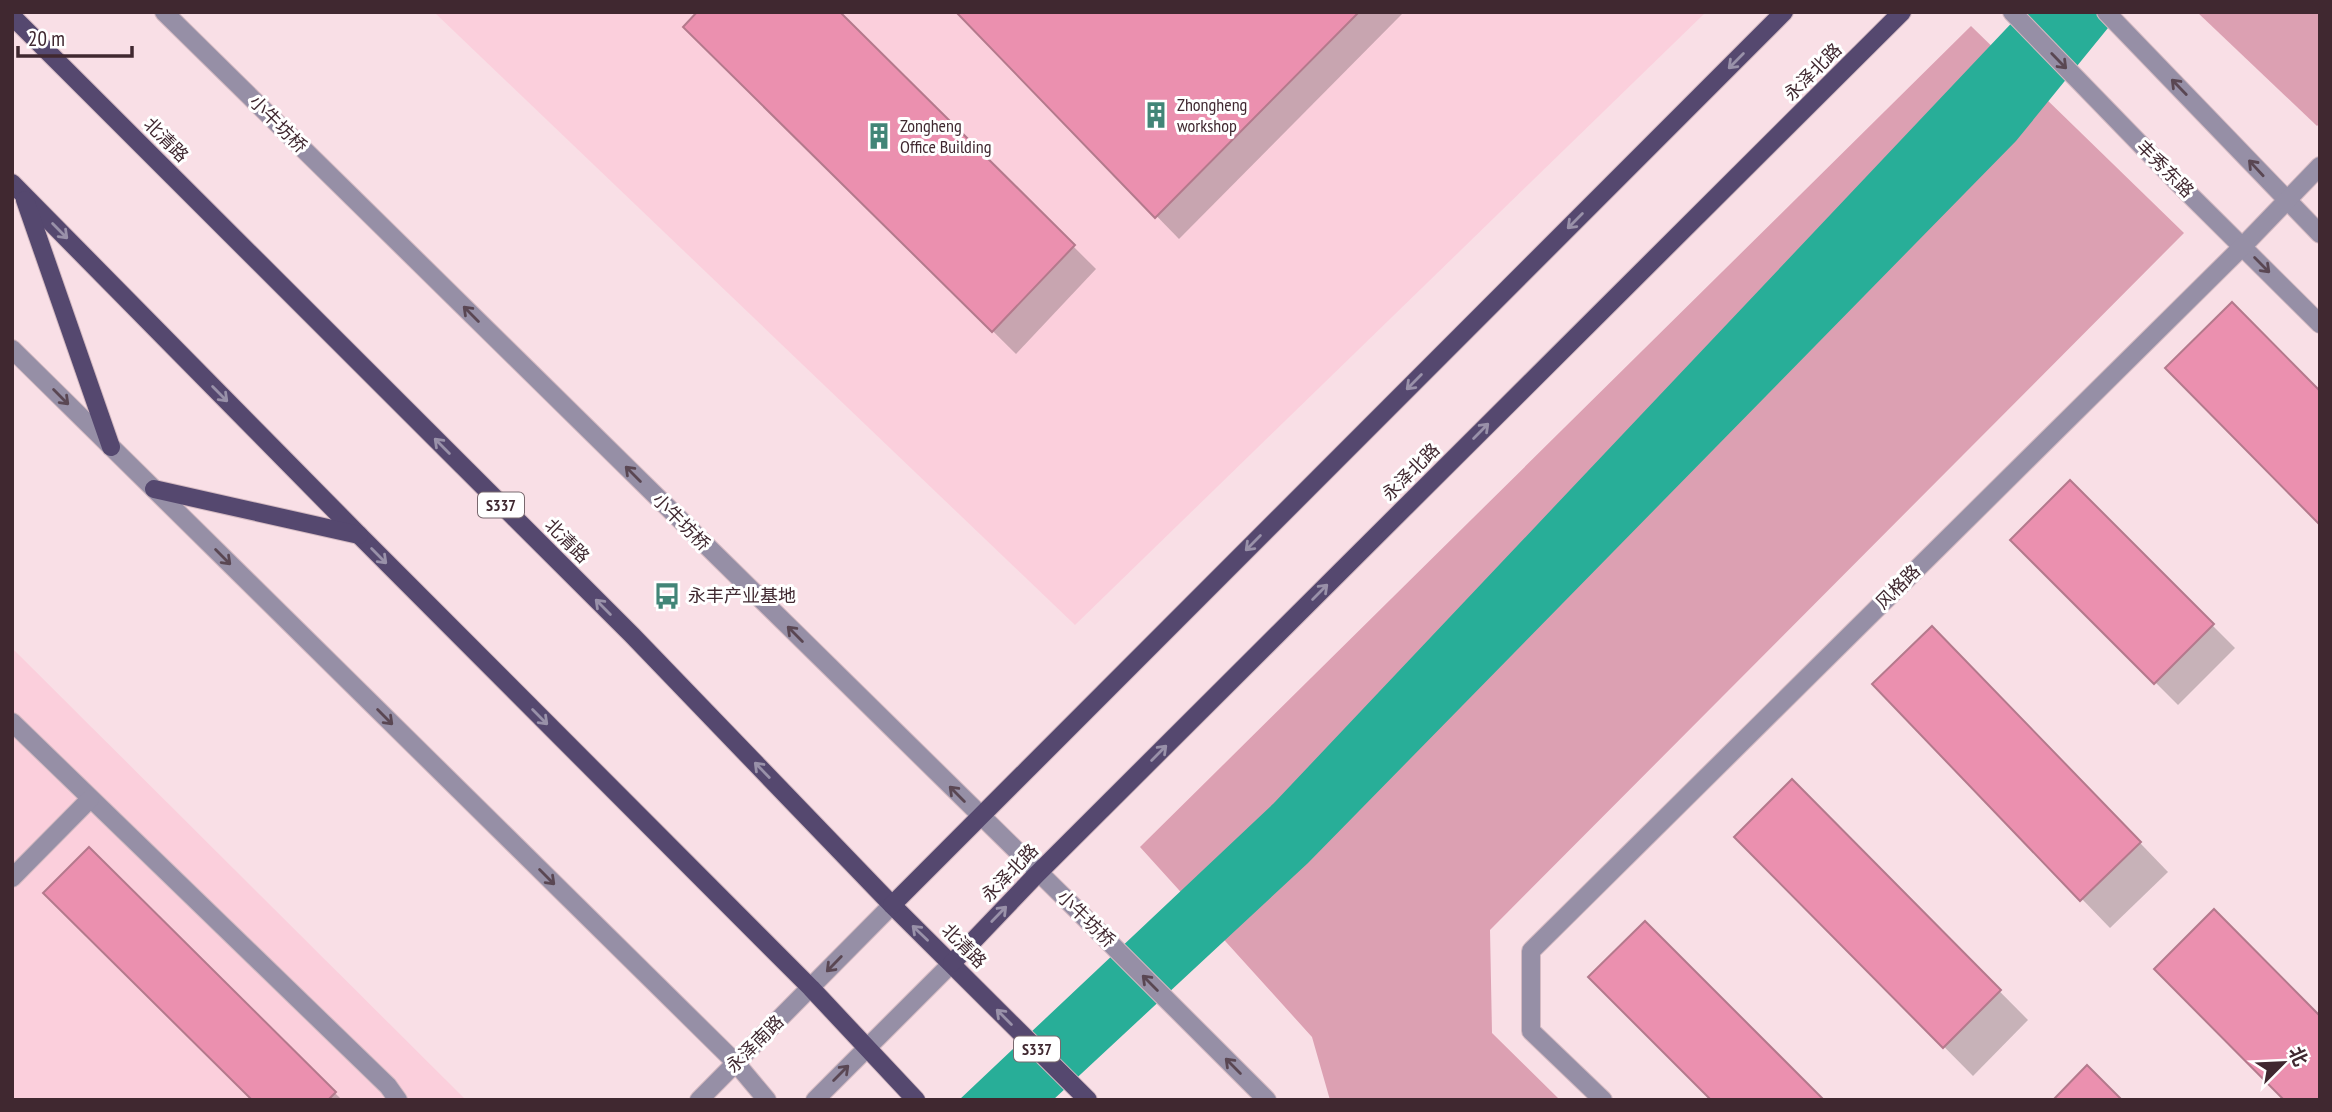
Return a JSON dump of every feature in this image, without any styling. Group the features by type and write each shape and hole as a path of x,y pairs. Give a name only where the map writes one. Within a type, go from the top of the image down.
{"main road":[{"path":"892,905 1784,12"},
{"name":"永泽北路","path":"952,963 1038,873 1902,12"},
{"name":"北清路","path":"12,16 632,635 892,905 1088,1100"},
{"path":"18,188 111,447"},
{"path":"18,188 359,535 811,988 910,1094"},
{"path":"154,489 359,535"}],"street":[{"name":"小牛坊桥","path":"164,12 1267,1100"},
{"name":"丰秀东路","path":"2012,12 2320,324"},
{"path":"2106,12 2320,234"},
{"name":"风格路","path":"1603,1100 1531,1031 1531,951 2243,246 2320,166"},
{"path":"12,349 736,1063 767,1100"},
{"path":"12,722 388,1086 398,1100"},
{"path":"12,877 90,799"},
{"name":"永泽南路","path":"699,1100 892,905"},
{"path":"815,1100 952,963"}],"shaded area":[{"path":"434,12 1706,12 1075,625"},
{"path":"2022,12 2121,12 2016,141 1308,863 1053,1100 959,1100 1274,803"},
{"path":"2197,12 2320,12 2320,123 2317,126"},
{"path":"1971,26 2184,233 1490,930 1492,1033 1560,1100 1330,1100 1312,1037 1140,847"},
{"path":"12,648 466,1100 12,1100"}],"building":[{"name":"Zongheng Office Building","path":"697,12 840,12 1075,245 992,332 683,27"},
{"name":"Zhongheng workshop","path":"956,12 1359,12 1155,218"},
{"path":"2232,302 2320,391 2320,525 2165,368"},
{"path":"2070,480 2214,624 2154,684 2010,540"},
{"path":"1932,626 2141,842 2080,901 1872,684"},
{"path":"1792,779 2001,990 1943,1048 1734,837"},
{"path":"89,847 336,1092 328,1100 252,1100 43,893"},
{"path":"2214,909 2320,1016 2320,1100 2284,1100 2154,969"},
{"path":"1645,921 1824,1100 1711,1100 1588,977"},
{"path":"2087,1065 2122,1100 2053,1100"}],"place":[{"name":"Zhongheng workshop","path":"1156,115"},
{"name":"Zongheng Office Building","path":"879,136"},
{"name":"永丰产业基地","path":"667,596"}]}
